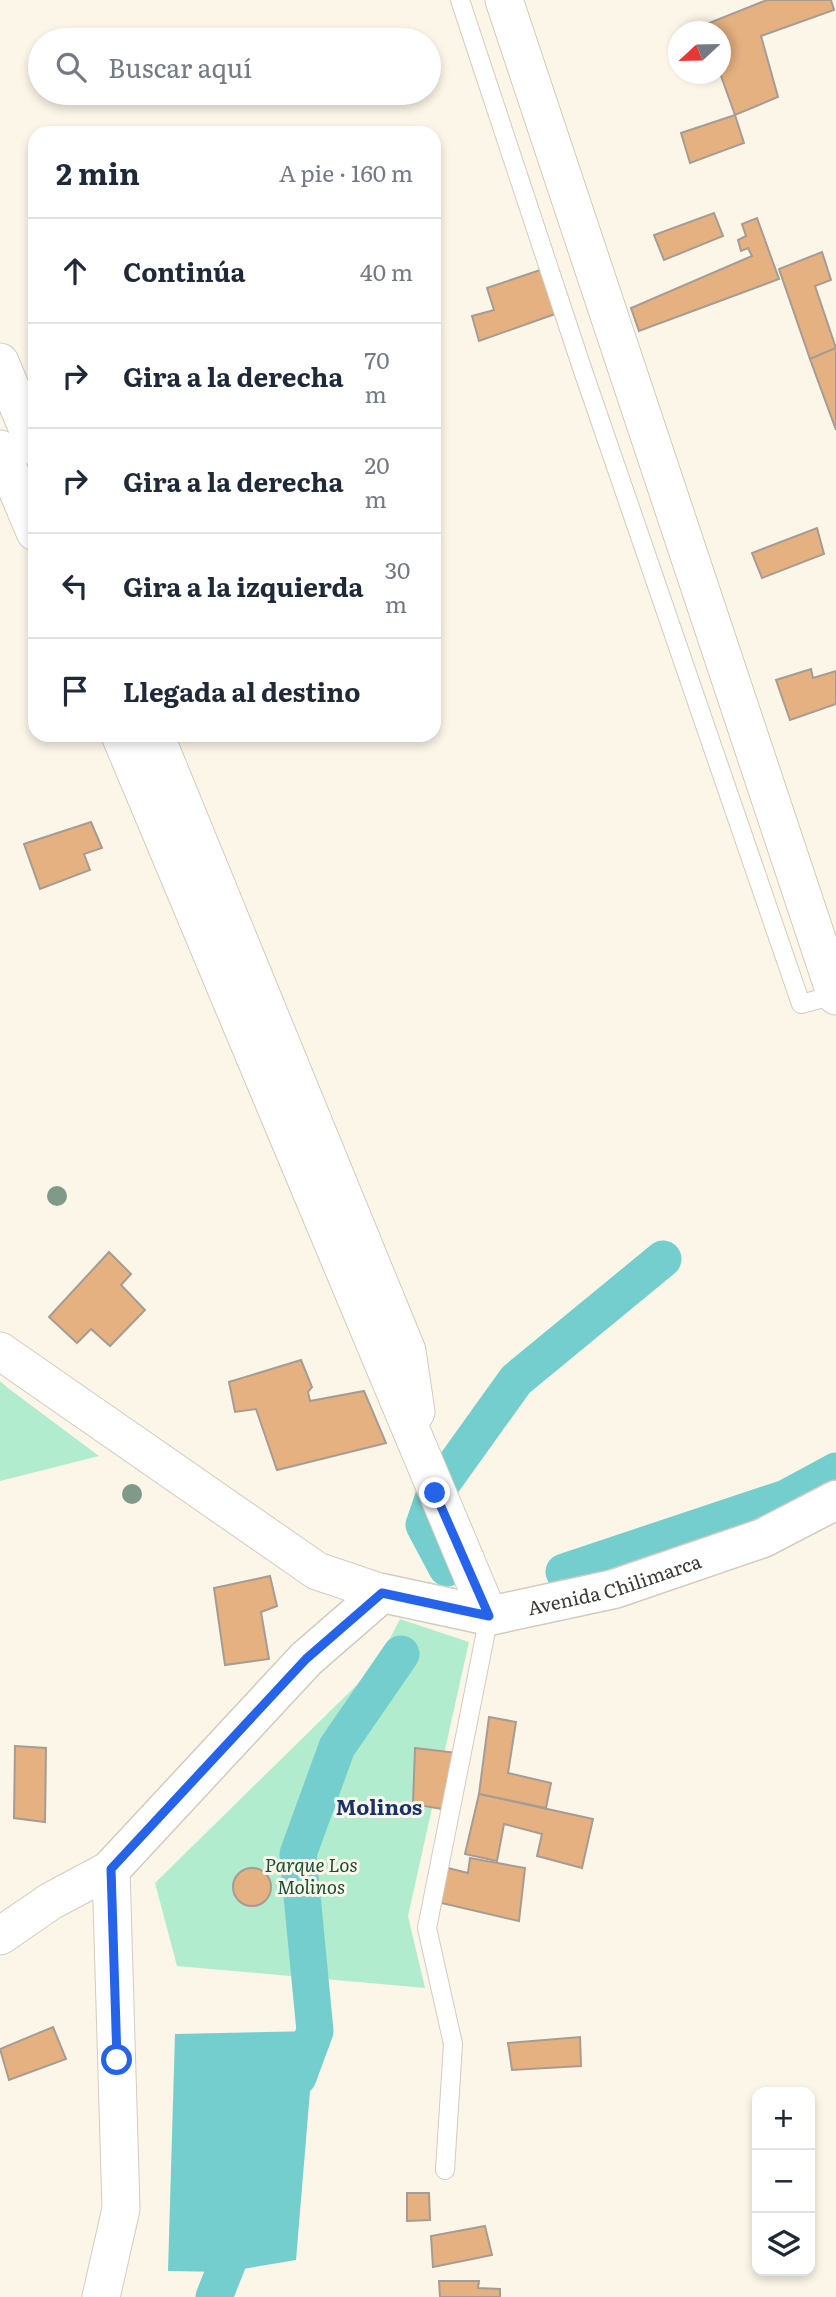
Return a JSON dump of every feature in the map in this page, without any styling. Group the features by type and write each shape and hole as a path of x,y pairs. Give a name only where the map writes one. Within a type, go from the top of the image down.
{"street":[{"path":"504,0 836,995"},
{"path":"0,362 28,430"},
{"path":"0,449 28,515"},
{"path":"123,742 489,1616"},
{"path":"158,742 407,1351 426,1471"},
{"path":"0,1351 317,1571 382,1593"},
{"name":"Avenida Chilimarca","path":"382,1593 489,1616 614,1588 763,1538 836,1500"},
{"path":"0,1936 51,1901 111,1869 306,1659 382,1593"},
{"path":"101,2297 121,2209 111,1869"}],"lane":[{"path":"460,0 582,368 801,1004 836,995"},
{"path":"445,2170 453,2044 427,1928 489,1616"}],"green space":[{"path":"0,1381 8,1388 99,1456 0,1481"},
{"name":"Parque Los Molinos","path":"400,1619 469,1642 408,1916 425,1988 177,1966 155,1883 375,1667"}],"water":[{"path":"315,2031 296,2260 225,2272 168,2271 175,2034"}],"building":[{"path":"767,0 831,0 834,10 761,36 778,97 735,115 724,84 731,84 731,21 714,21"},
{"path":"735,115 744,143 690,163 681,133"},
{"path":"714,213 723,236 664,260 654,235"},
{"path":"757,218 779,279 639,331 631,308 752,256 748,248 741,251 738,240 746,236 742,224"},
{"path":"822,252 831,280 815,286 836,348 810,359 779,269"},
{"path":"543,269 555,314 479,341 472,316 494,310 487,288"},
{"path":"836,348 836,430 810,359"},
{"path":"817,528 824,554 762,578 752,553"},
{"path":"811,669 813,678 836,671 836,704 790,720 776,680"},
{"path":"91,822 102,848 84,854 90,870 40,889 24,844"},
{"path":"109,1252 131,1274 121,1285 145,1310 110,1346 91,1329 77,1343 49,1317"},
{"path":"301,1360 312,1387 308,1392 310,1401 364,1391 386,1443 277,1470 256,1409 235,1412 229,1382"},
{"path":"270,1576 277,1606 261,1612 269,1659 225,1665 214,1588"},
{"path":"489,1717 516,1722 508,1773 551,1783 546,1808 479,1794"},
{"path":"15,1746 46,1748 45,1822 14,1818"},
{"path":"415,1748 458,1753 448,1810 413,1804"},
{"path":"479,1794 593,1819 582,1868 537,1856 542,1834 504,1824 497,1861 465,1854"},
{"path":"470,1858 525,1868 519,1921 433,1901 440,1866 468,1873"},
{"path":"252,1868 265,1874 271,1887 265,1900 252,1906 239,1900 233,1887 239,1874"},
{"path":"53,2027 66,2059 9,2080 0,2049"},
{"path":"580,2037 581,2066 512,2070 508,2043"},
{"path":"407,2193 429,2193 430,2220 407,2221"},
{"path":"485,2226 492,2255 433,2267 431,2236"},
{"path":"439,2281 479,2281 478,2288 500,2289 500,2297 440,2297"}],"waterway":[{"path":"447,1568 424,1525 435,1493 516,1380 663,1259"},
{"path":"564,1572 786,1498 836,1471"},
{"path":"298,2077 315,2031 298,1854 337,1747 401,1654"},
{"path":"214,2297 242,2227"}],"district":[{"name":"Molinos","path":"379,1805"}],"route":[{"path":"117,2060 111,1869 306,1659 382,1593 489,1616 435,1493"}]}
